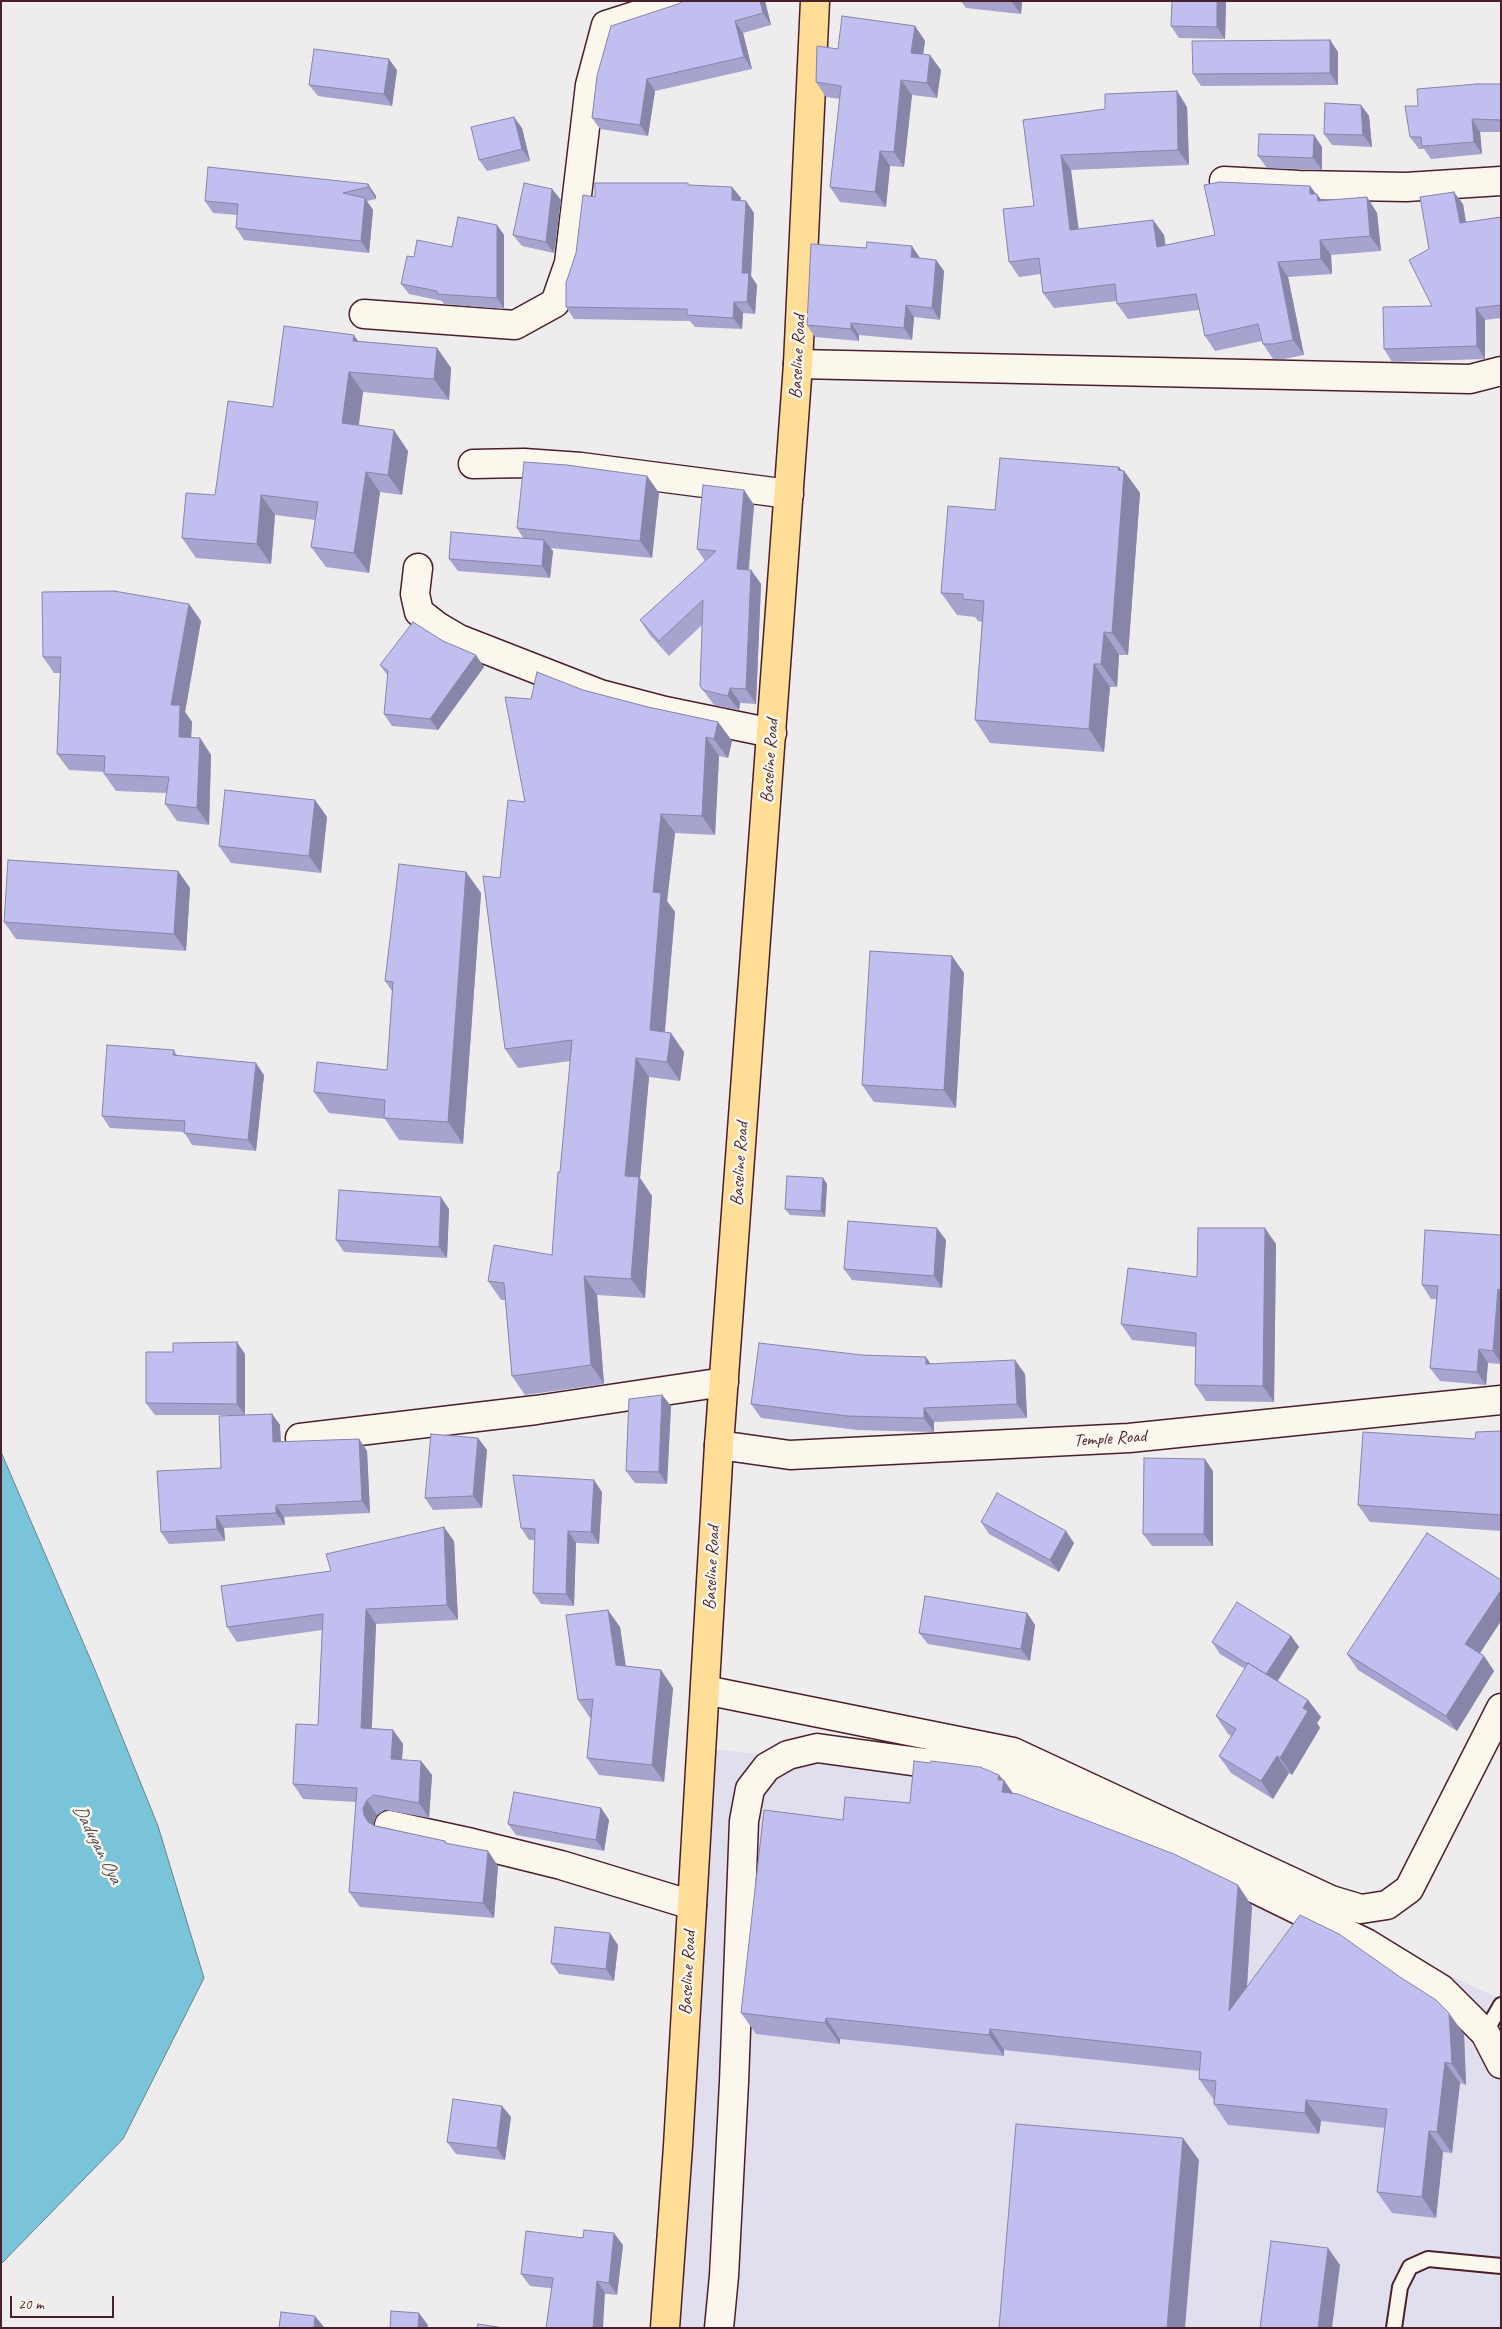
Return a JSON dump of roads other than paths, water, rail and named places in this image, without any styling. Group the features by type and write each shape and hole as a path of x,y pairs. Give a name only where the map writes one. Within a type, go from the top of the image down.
{"main road":[{"name":"Baseline Road","path":"664,2328 692,1905 719,1445 798,364 815,1"}],"street":[{"path":"364,314 515,325 556,303 569,263 590,85 606,25 682,1"},
{"path":"1224,180 1299,185 1406,187 1501,181"},
{"path":"798,364 1470,379 1501,371"},
{"path":"473,464 524,463 581,467 789,494"},
{"path":"418,568 415,594 419,612 437,626 459,639 600,694 665,711 772,733"},
{"path":"300,1438 536,1410 724,1382"},
{"name":"Temple Road","path":"719,1445 790,1455 1129,1438 1501,1400"},
{"path":"705,1690 1013,1752 1332,1900 1362,1909 1387,1905 1410,1889 1501,1708"},
{"path":"719,2328 724,2276 734,2082 744,1821 750,1789 767,1767 788,1755 817,1748 998,1773 1025,1783 1198,1862 1366,1943 1441,1989 1485,2033 1501,2064"},
{"path":"389,1825 561,1865 692,1905"}],"lane":[{"path":"1485,2033 1501,2005"},
{"path":"1394,2328 1400,2287 1410,2267 1428,2259 1501,2266"}],"water":[{"name":"Dadugan Oya","path":"1,1452 95,1670 158,1826 204,1978 123,2139 1,2264"}]}
